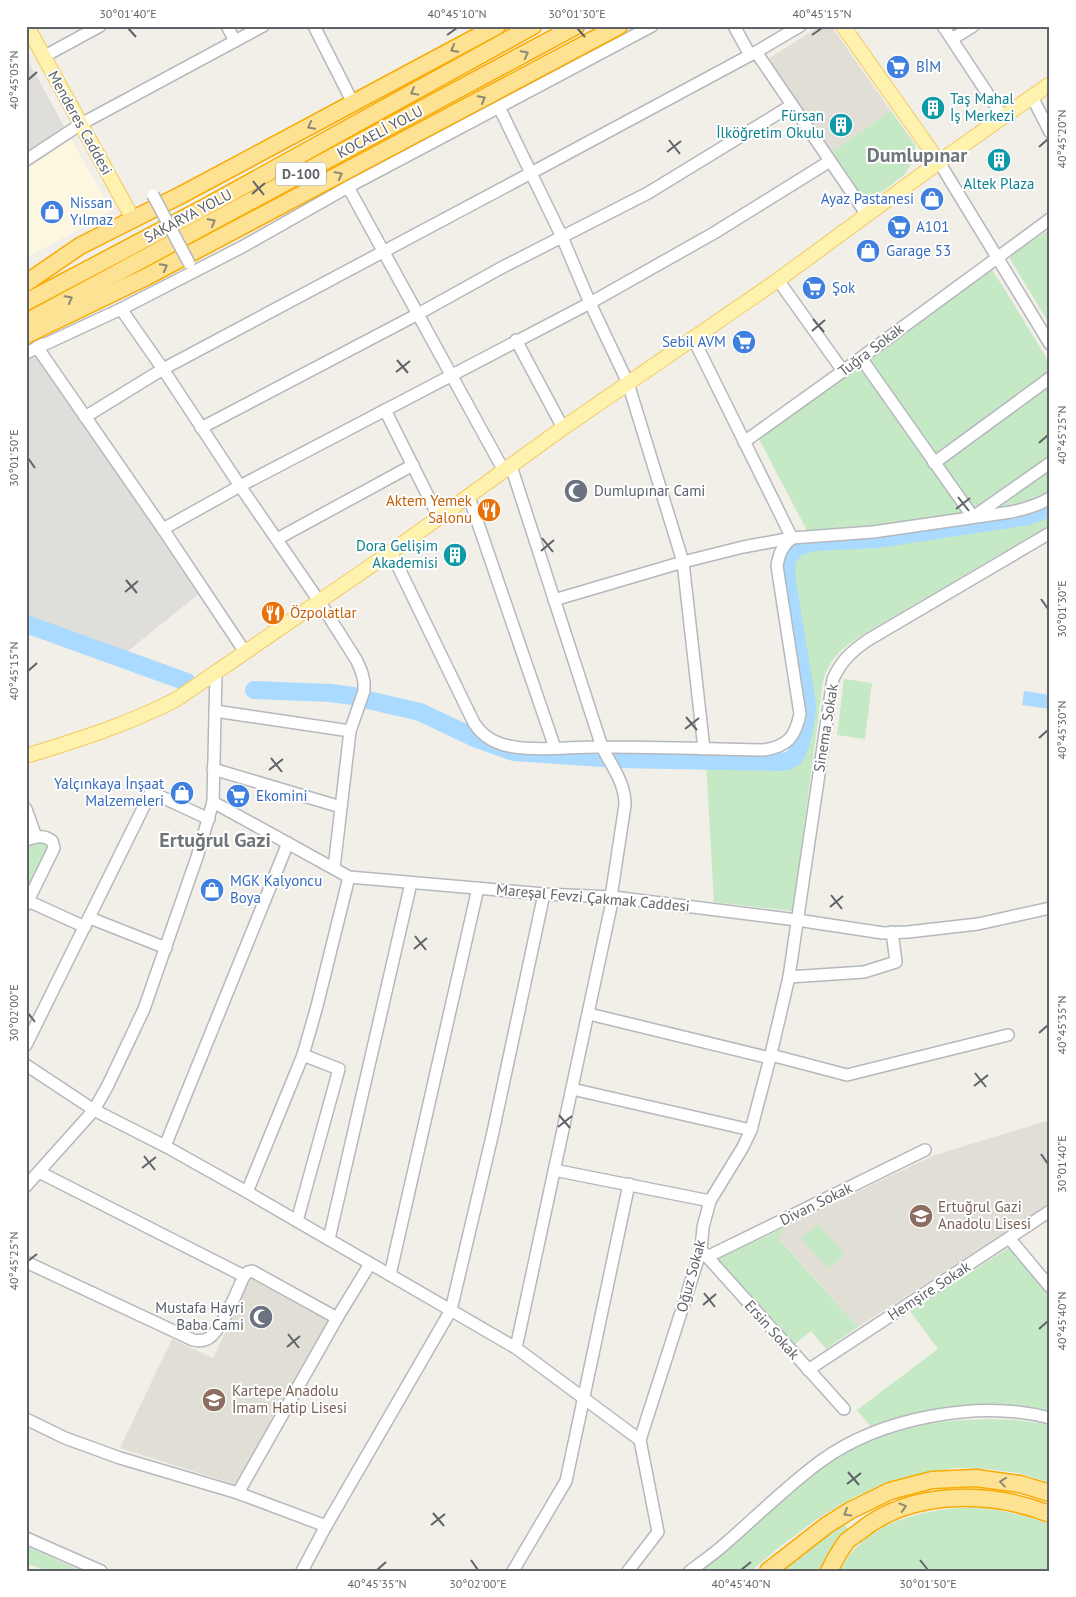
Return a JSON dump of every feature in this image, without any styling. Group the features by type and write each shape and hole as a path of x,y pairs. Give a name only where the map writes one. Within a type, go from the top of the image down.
{"highway":[{"path":"26,283 80,246 353,104 477,31 497,26"},
{"name":"SAKARYA YOLU","path":"26,302 202,209 533,26"},
{"name":"KOCAELİ YOLU","path":"26,322 576,26"},
{"path":"26,335 133,283 619,26"},
{"path":"768,1571 827,1525 851,1510 890,1491 932,1480 976,1478 1020,1484 1050,1493"},
{"path":"828,1571 847,1542 872,1521 901,1507 948,1498 987,1498 1050,1514"}],"main road":[{"name":"Menderes Caddesi","path":"27,26 133,220"},
{"path":"843,26 940,162"},
{"path":"26,756 88,737 145,715 177,699 391,552 563,428 778,280 1050,84"}],"street":[{"path":"43,57 100,26"},
{"path":"227,26 235,42"},
{"path":"26,160 81,124 264,26"},
{"path":"314,26 353,104"},
{"path":"26,353 121,309 242,247 348,187 652,26"},
{"path":"734,26 792,105 867,215"},
{"path":"86,417 164,369 531,174 753,54 800,26"},
{"path":"943,26 1003,117"},
{"path":"952,39 973,26"},
{"path":"1032,97 1050,132"},
{"path":"201,428 418,314 516,260 656,189 792,105"},
{"path":"499,107 562,238 628,383 683,562 704,749"},
{"path":"163,529 240,486 590,303 714,233 830,161"},
{"path":"940,162 1050,344"},
{"path":"348,187 451,375 507,469 554,600 602,747 620,778 625,794 612,897 589,1014 516,1348"},
{"path":"153,195 189,263"},
{"name":"Tuğra Sokak","path":"744,442 1050,219"},
{"path":"26,274 80,246"},
{"path":"778,280 843,371"},
{"path":"37,347 133,283"},
{"path":"121,309 164,369 201,428 319,601 357,661 362,673 364,691 350,731 334,868"},
{"path":"693,338 792,538"},
{"path":"516,340 563,428"},
{"path":"37,347 163,529 245,652"},
{"path":"861,358 973,517"},
{"path":"934,463 1050,378"},
{"path":"385,410 439,518"},
{"path":"973,517 1050,463"},
{"path":"277,539 413,464"},
{"path":"469,497 555,748"},
{"path":"554,600 683,562 743,547 792,538 873,532 1030,508 1050,498"},
{"name":"Sinema Sokak","path":"797,920 830,692 838,668 854,649 868,640 1050,533"},
{"path":"391,552 478,729 490,739 502,744 522,748 602,747 764,750 779,747 790,739 797,728 800,714 777,566 779,553 792,538"},
{"path":"26,1186 94,1110 144,1009 209,819 212,802 216,672"},
{"path":"215,711 350,731"},
{"path":"213,769 341,807"},
{"path":"26,1045 151,792 209,819"},
{"name":"Mareşal Fevzi Çakmak Caddesi","path":"212,802 349,877 544,894 612,897 854,929 892,932 978,924 1050,908"},
{"path":"26,809 31,839 49,838 54,848 27,902 166,948"},
{"path":"165,1146 288,843"},
{"path":"247,1192 303,1055 349,877"},
{"path":"329,1239 412,882"},
{"path":"390,1275 478,888"},
{"path":"302,1571 451,1310 493,1132 544,894"},
{"name":"Oğuz Sokak","path":"628,1571 658,1532 640,1440 704,1254 703,1227 710,1200 743,1147 751,1130 771,1056 789,977 797,920"},
{"path":"789,977 864,972 896,962 892,932"},
{"path":"589,1014 847,1075 1008,1035"},
{"path":"298,1221 339,1068 303,1055"},
{"path":"26,1065 94,1110 165,1146 247,1192 516,1348 640,1440"},
{"path":"572,1089 751,1130"},
{"name":"Divan Sokak","path":"704,1254 924,1150"},
{"path":"554,1170 710,1200"},
{"path":"39,1172 244,1276"},
{"path":"513,1571 566,1481 629,1184"},
{"name":"Hemşire Sokak","path":"808,1370 1050,1211"},
{"path":"1010,1238 1050,1287"},
{"name":"Ersin Sokak","path":"704,1254 844,1409"},
{"path":"26,1262 198,1341 209,1338 215,1333 244,1276 252,1271 337,1318"},
{"path":"238,1493 337,1318 370,1264"},
{"path":"690,1571 724,1545 821,1461 846,1445 867,1435 912,1420 957,1412 997,1412 1037,1415 1050,1418"},
{"path":"26,1420 65,1438 120,1458 238,1493 326,1526"},
{"path":"26,1538 101,1571"}],"shaded area":[{"path":"820,26 831,26 891,111 832,152 768,59"},
{"path":"26,57 71,139 26,169"},
{"path":"71,139 112,211 26,258 26,169"},
{"path":"34,356 39,359 201,592 123,655 26,621 26,360"},
{"name":"Ertuğrul Gazi Anadolu Lisesi","path":"1050,1120 1050,1207 1004,1233 858,1327 779,1238 783,1228 932,1156"},
{"name":"Kartepe Anadolu İmam Hatip Lisesi","path":"251,1278 330,1321 237,1485 120,1448 172,1339 213,1358"}],"green space":[{"path":"891,111 916,146 912,163 904,175 867,203 832,152"},
{"path":"1050,229 1050,325 1010,259 1011,256"},
{"path":"991,269 1050,364 1050,525 857,638 836,656 823,681 793,911 714,902 706,761 787,761 792,757 800,744 807,711 787,582 787,559 793,551 813,542 758,437 849,374"},
{"path":"844,679 872,683 865,739 837,735"},
{"path":"40,842 46,844 49,849 26,893 26,846"},
{"path":"818,1224 845,1254 829,1269 801,1239"},
{"path":"783,1228 779,1239 858,1327 826,1349 811,1331 793,1346 716,1260"},
{"path":"1010,1247 1050,1297 1050,1413 1000,1406 962,1406 940,1408 871,1427 857,1410 938,1349 910,1311"},
{"path":"1017,1420 1050,1425 1050,1483 1019,1473 955,1468 887,1482 852,1498 817,1519 751,1571 698,1571 791,1492 824,1466 851,1450 883,1436 915,1426 949,1421"},
{"path":"973,1507 1012,1513 1050,1525 1050,1571 840,1571 851,1554 864,1540 879,1529 915,1515"},
{"path":"844,1523 849,1531 837,1543 819,1571 780,1571"},
{"path":"26,1546 81,1571 47,1571 26,1563"}],"water":[{"path":"1024,691 1050,695 1050,709 1022,705"}],"waterway":[{"path":"368,700 420,712 477,739 514,752 617,759 787,761 793,758 799,748 807,710 787,582 786,564 788,557 797,547 813,542 877,539 1029,516 1050,507"},
{"path":"26,624 187,682"},
{"path":"254,690 330,693 353,696"}],"place":[{"name":"BİM","path":"898,67"},
{"name":"Taş Mahal İş Merkezi","path":"933,108"},
{"name":"Fürsan İlköğretim Okulu","path":"841,125"},
{"name":"Altek Plaza","path":"999,160"},
{"name":"Ayaz Pastanesi","path":"932,199"},
{"name":"Nissan Yılmaz","path":"52,212"},
{"name":"A101","path":"899,227"},
{"name":"Garage 53","path":"868,251"},
{"name":"Şok","path":"814,288"},
{"name":"Sebil AVM","path":"744,342"},
{"name":"Dumlupınar Cami","path":"576,491"},
{"name":"Aktem Yemek Salonu","path":"489,510"},
{"name":"Dora Gelişim Akademisi","path":"455,555"},
{"name":"Özpolatlar","path":"273,613"},
{"name":"Yalçınkaya İnşaat Malzemeleri","path":"182,793"},
{"name":"Ekomini","path":"238,796"},
{"name":"MGK Kalyoncu Boya","path":"212,890"},
{"name":"Ertuğrul Gazi Anadolu Lisesi","path":"921,1216"},
{"name":"Mustafa Hayri Baba Cami","path":"261,1317"},
{"name":"Kartepe Anadolu İmam Hatip Lisesi","path":"214,1400"}],"district":[{"name":"Dumlupınar","path":"917,155"},
{"name":"Ertuğrul Gazi","path":"215,840"}]}
